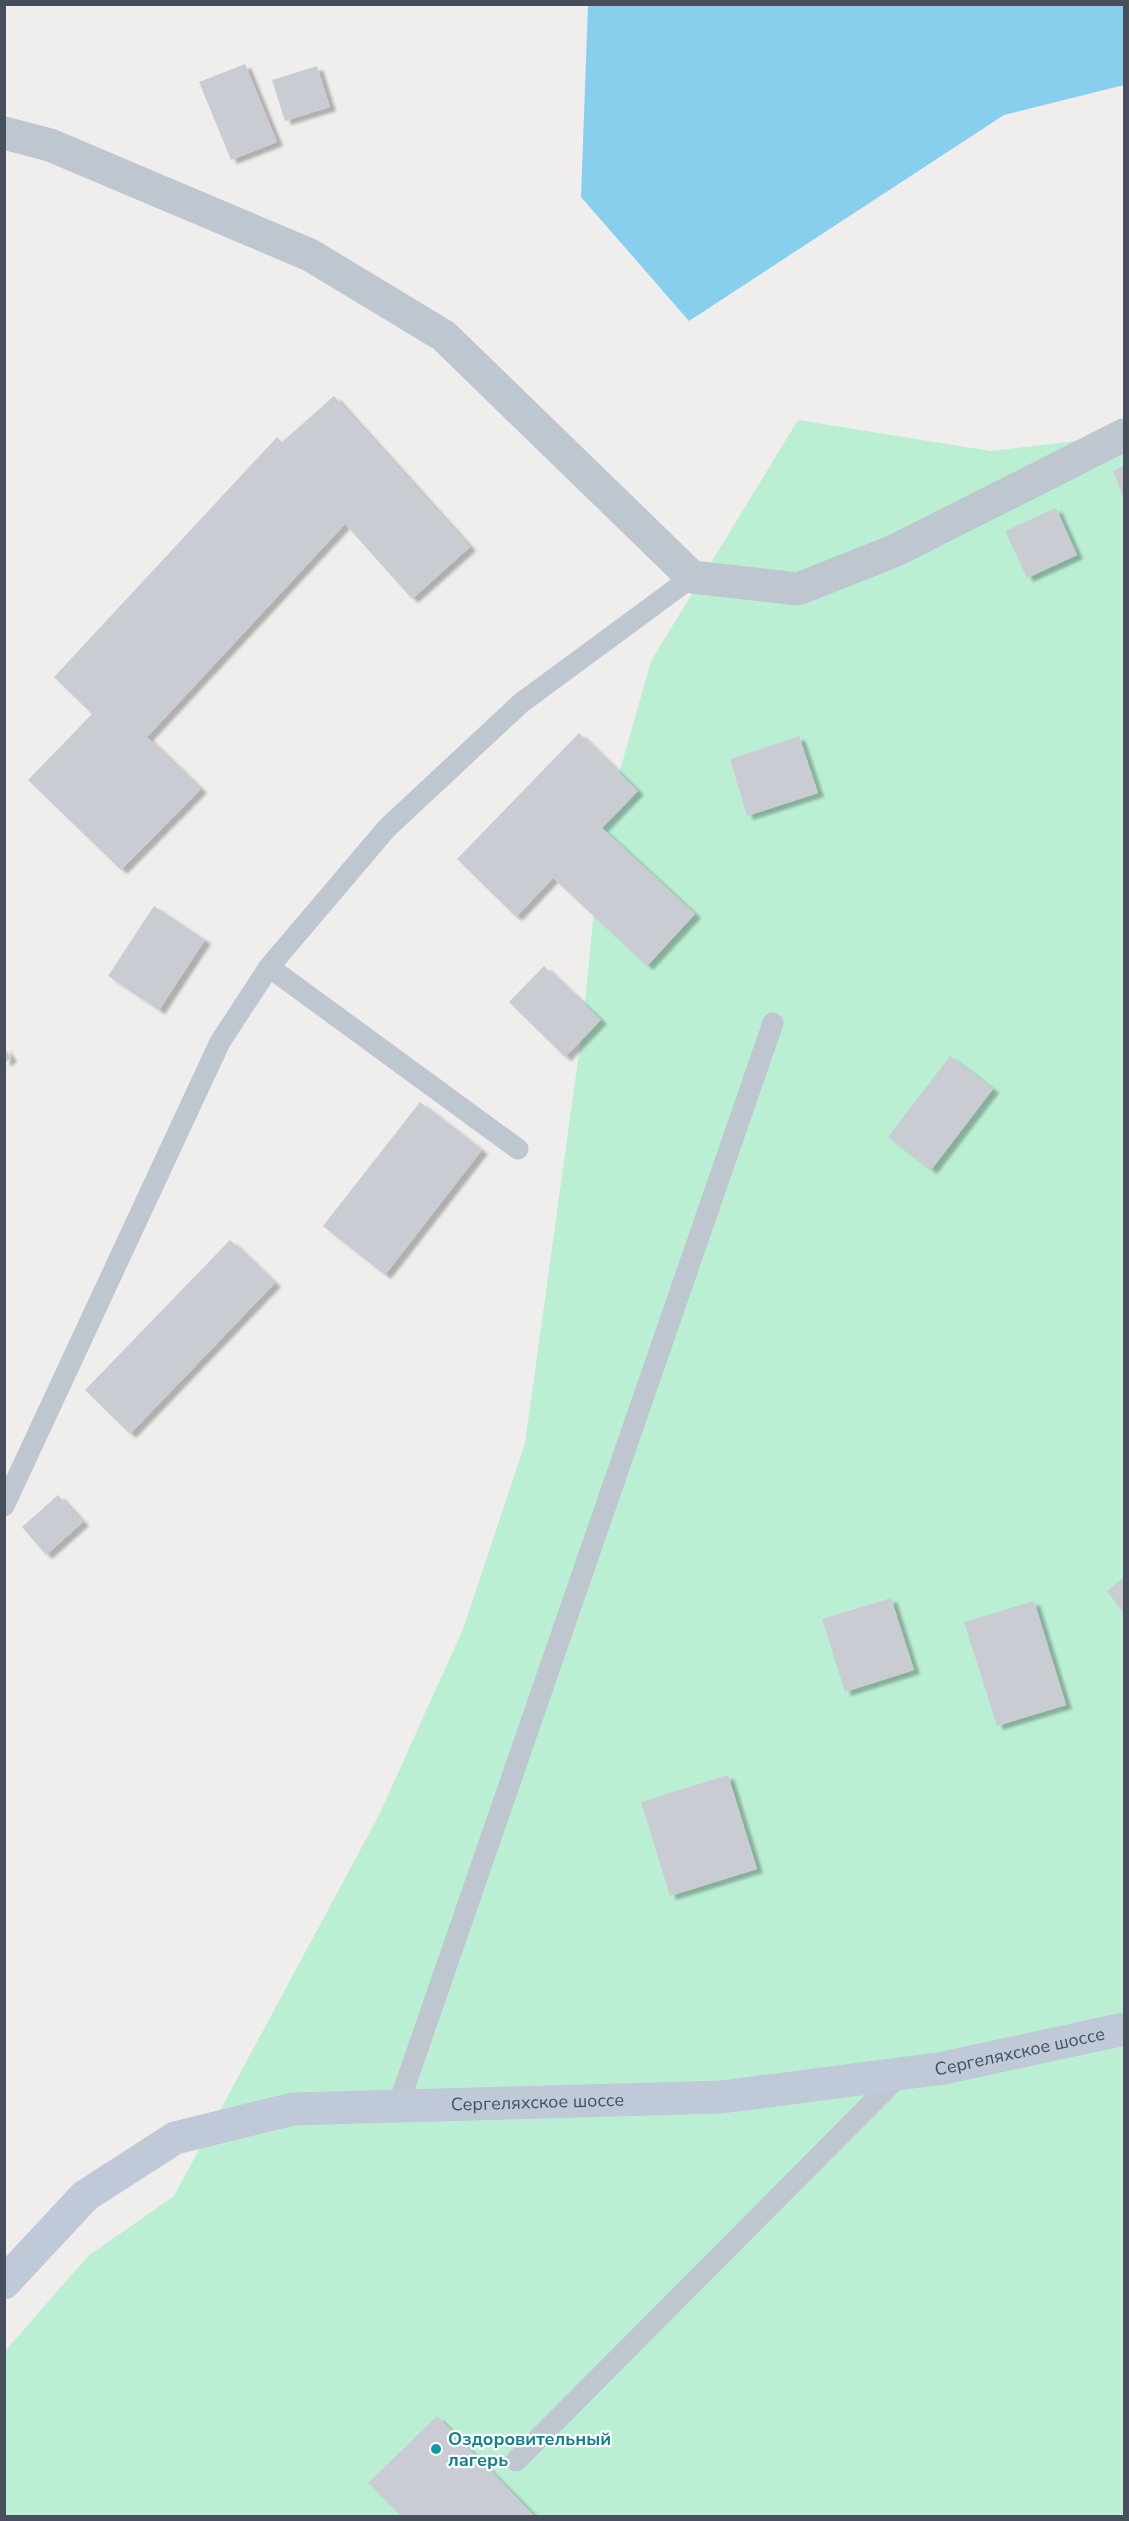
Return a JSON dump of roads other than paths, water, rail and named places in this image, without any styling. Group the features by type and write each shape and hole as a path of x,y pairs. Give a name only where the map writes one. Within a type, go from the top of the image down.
{"main road":[{"name":"Сергеляхское шоссе","path":"4,2283 85,2196 175,2138 293,2109 722,2097 944,2068 1125,2029"}],"street":[{"path":"4,133 50,146 309,255 444,336 692,577 798,589 894,551 1125,435"}],"lane":[{"path":"4,1506 220,1042 269,967 387,828 521,703 692,577"},
{"path":"269,967 518,1149"},
{"path":"398,2106 772,1023"},
{"path":"516,2461 900,2074"}],"water":[{"path":"588,5 1124,5 1124,85 1004,115 689,321 581,197"}],"place":[{"name":"Оздоровительный лагерь","path":"436,2449"}]}
